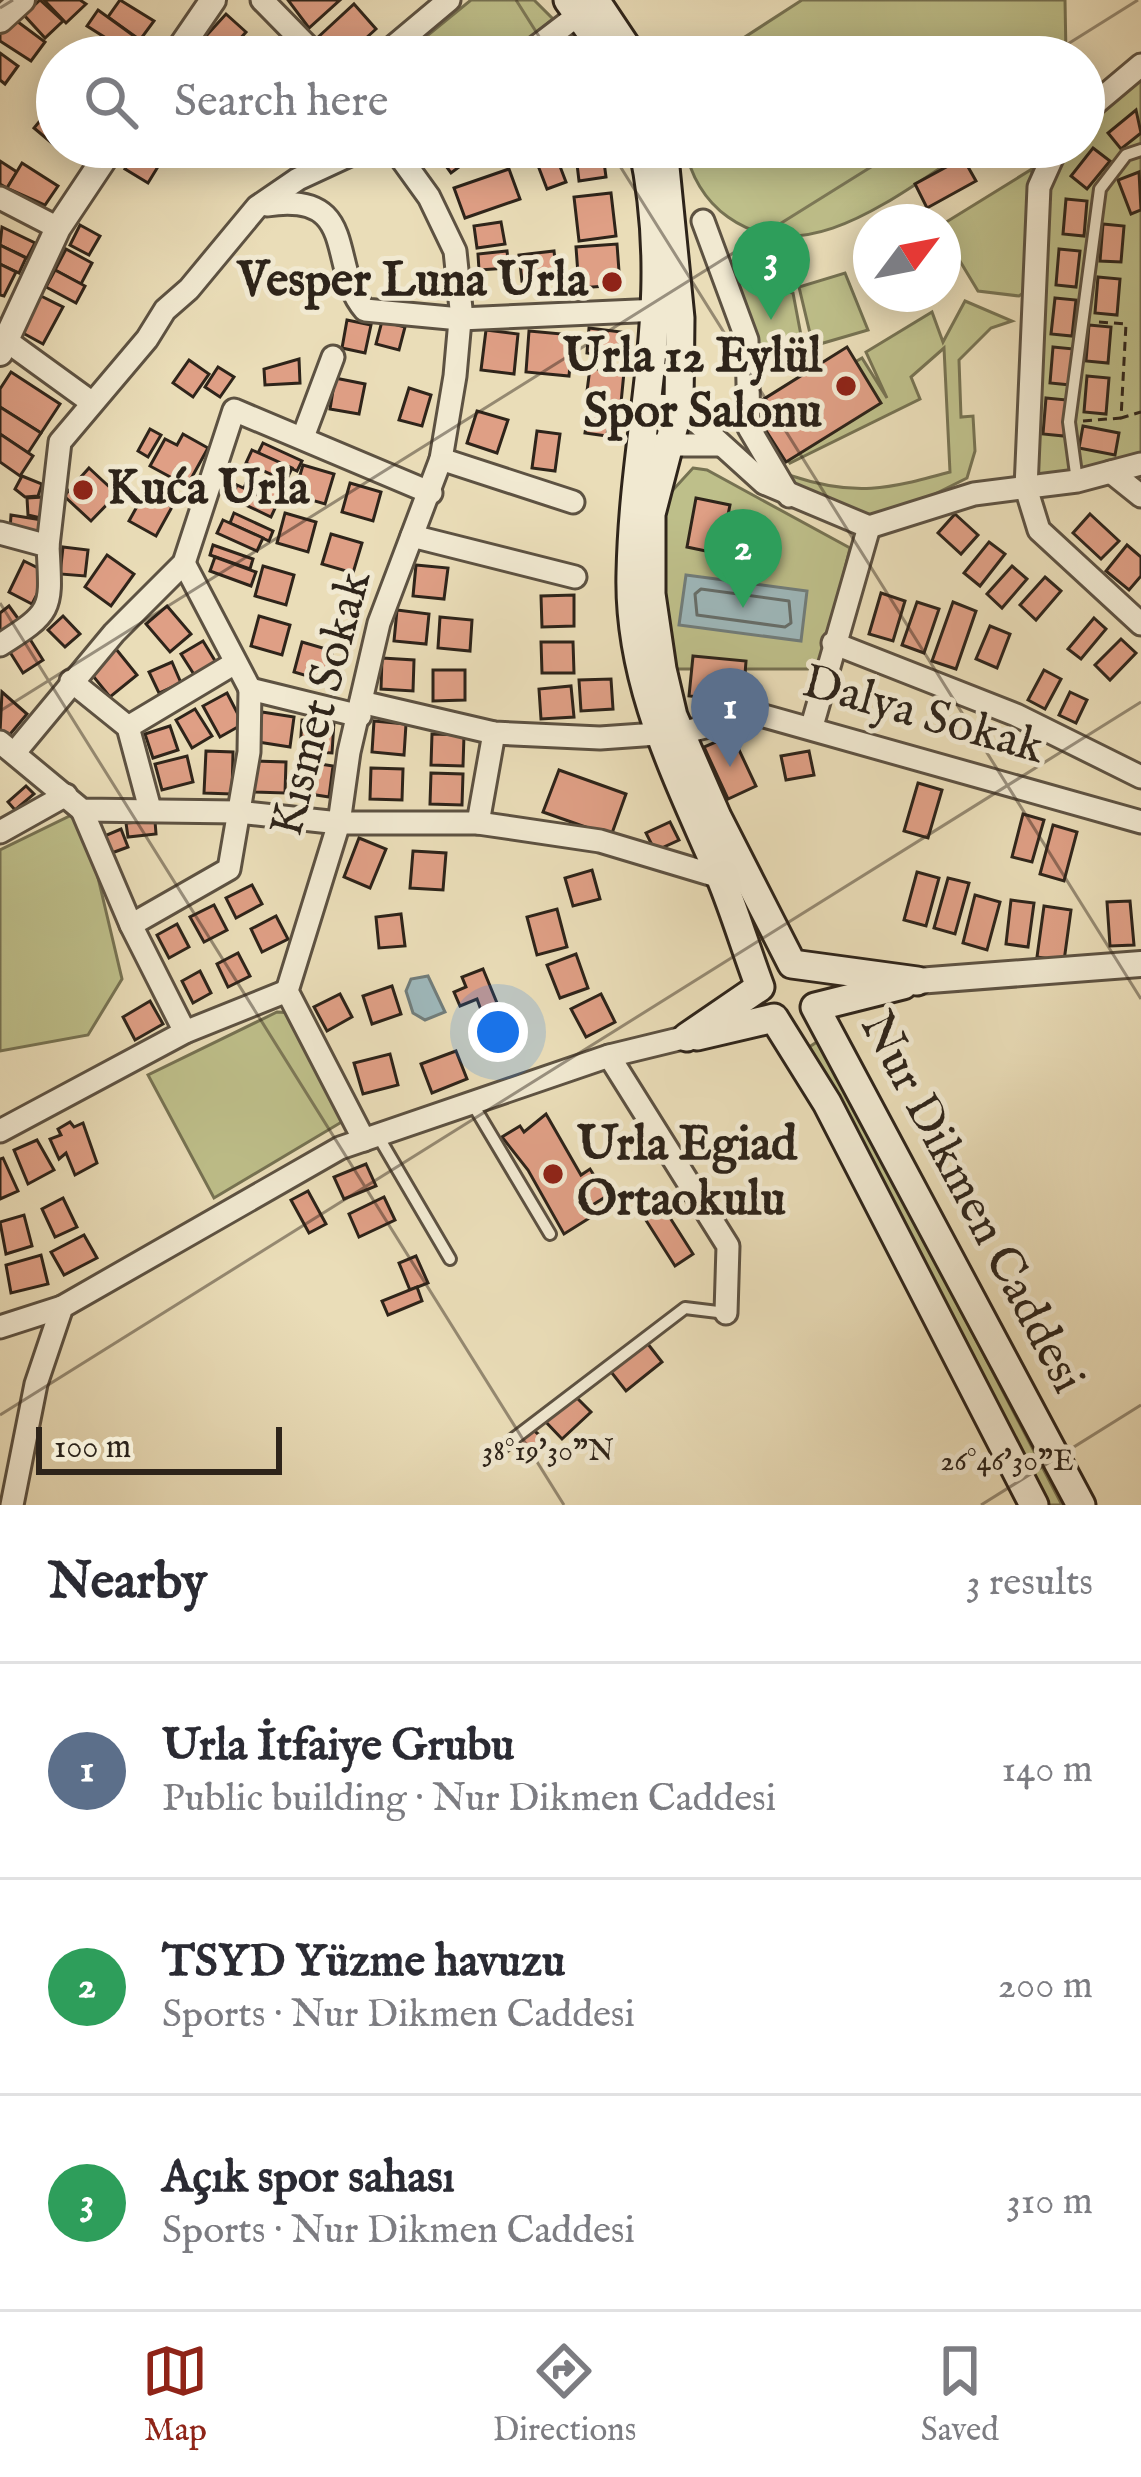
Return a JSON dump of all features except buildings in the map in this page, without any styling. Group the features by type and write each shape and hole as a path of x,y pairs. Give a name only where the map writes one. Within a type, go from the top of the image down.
{"main road":[{"path":"581,5 597,36"},
{"path":"581,5 612,36"},
{"path":"648,168 659,310 649,405 658,445"},
{"path":"665,168 680,318 679,406 658,445 631,575 669,734 763,1005 775,1018"},
{"path":"669,734 792,964 815,979 815,1007"},
{"path":"687,1037 760,987 772,969 792,964 916,981"},
{"path":"687,1037 775,1018 795,1022 815,1007 916,981"},
{"name":"Nur Dikmen Caddesi","path":"815,1007 1081,1505"},
{"name":"Nur Dikmen Caddesi","path":"775,1018 827,1103 1034,1505"}],"street":[{"path":"0,20 22,0"},
{"path":"188,36 213,0"},
{"path":"262,0 297,36"},
{"path":"406,36 449,0"},
{"path":"546,36 581,5"},
{"path":"1105,95 1141,65"},
{"path":"91,402 2,343 58,228 98,168"},
{"path":"0,645 43,618 53,593 48,546 60,442 257,207 322,168"},
{"name":"Kısmet Sokak","path":"287,991 339,823 379,623 441,459 460,319 454,250 410,168"},
{"path":"1048,168 1039,187 1025,488 1039,530 1141,624"},
{"path":"0,198 58,228"},
{"path":"257,207 290,202 320,211 341,238 354,297 365,310 460,319 659,310"},
{"path":"703,221 747,340 749,428 790,497"},
{"path":"303,436 333,357"},
{"path":"649,405 679,406 764,483 869,527 974,494 1077,481 1141,464"},
{"path":"185,1032 74,802 8,746 166,575 184,562 234,410 430,493"},
{"path":"658,445 720,445"},
{"path":"441,459 573,502"},
{"path":"1112,472 1141,496"},
{"path":"812,726 869,527"},
{"path":"0,533 48,546"},
{"path":"412,536 575,577"},
{"path":"131,925 229,869 249,752 250,689 184,562"},
{"path":"833,644 1016,715 1141,777"},
{"path":"128,728 235,663"},
{"path":"71,681 128,728 150,808"},
{"name":"Dalya Sokak","path":"250,689 494,733 600,738 669,734 757,714 812,726 936,769 1141,822"},
{"path":"478,823 494,733"},
{"path":"0,832 74,802 339,823 478,823 600,841 720,877"},
{"path":"916,981 1141,964"},
{"path":"0,1131 185,1032 287,991 371,1138"},
{"path":"2,1319 62,1307 289,1173 371,1138 609,1056 687,1037"},
{"path":"609,1056 728,1246 726,1313"},
{"path":"12,1505 36,1384 62,1307"}],"lane":[{"path":"1077,481 1070,422 1100,189 1126,155 1141,150"},
{"path":"472,1103 550,1234"},
{"path":"371,1138 450,1259"},
{"path":"499,1450 685,1308 726,1313"}],"path":[{"path":"1081,320 1126,324 1121,418"},
{"path":"1070,422 1141,412"}],"green space":[{"path":"471,0 534,0 553,19 532,36 427,36"},
{"path":"802,0 1065,0 1066,36 746,36"},
{"path":"1141,65 1141,464 1026,488 1035,259 1053,168 1105,168 1105,95"},
{"path":"691,168 940,168 883,204 853,204 853,220 791,236 759,232 712,203"},
{"path":"1032,169 1026,291 1019,296 978,291 961,263 961,213"},
{"path":"845,273 853,293 853,312 861,312 868,330 813,346 799,287"},
{"path":"730,281 793,293 803,346 754,347"},
{"path":"965,301 1012,321 991,328 959,360 961,417 973,416 975,451 967,478 869,527 790,497 792,476 835,487 871,488 950,472 944,348 911,377 920,399 790,463 759,417 862,358 887,398 866,352 932,312 943,342"},
{"path":"693,468 707,470 850,548 820,669 662,669 651,514"},
{"path":"82,810 122,979 88,1035 0,1051 0,850"},
{"path":"277,1012 293,1013 345,1120 214,1198 148,1075"},
{"path":"820,1040 1062,1505 1045,1505 806,1049"}],"water":[{"path":"686,575 807,591 801,641 679,625"},
{"path":"428,976 445,1012 425,1020 413,1013 406,991 411,979"}],"place":[{"name":"Vesper Luna Urla","path":"612,282"},
{"name":"Açık spor sahası","path":"771,320"},
{"name":"Urla 12 Eylül Spor Salonu","path":"846,386"},
{"name":"Kuća Urla","path":"83,490"},
{"name":"TSYD Yüzme havuzu","path":"743,608"},
{"name":"Urla İtfaiye Grubu","path":"730,767"},
{"name":"Urla Egiad Ortaokulu","path":"553,1174"}]}
